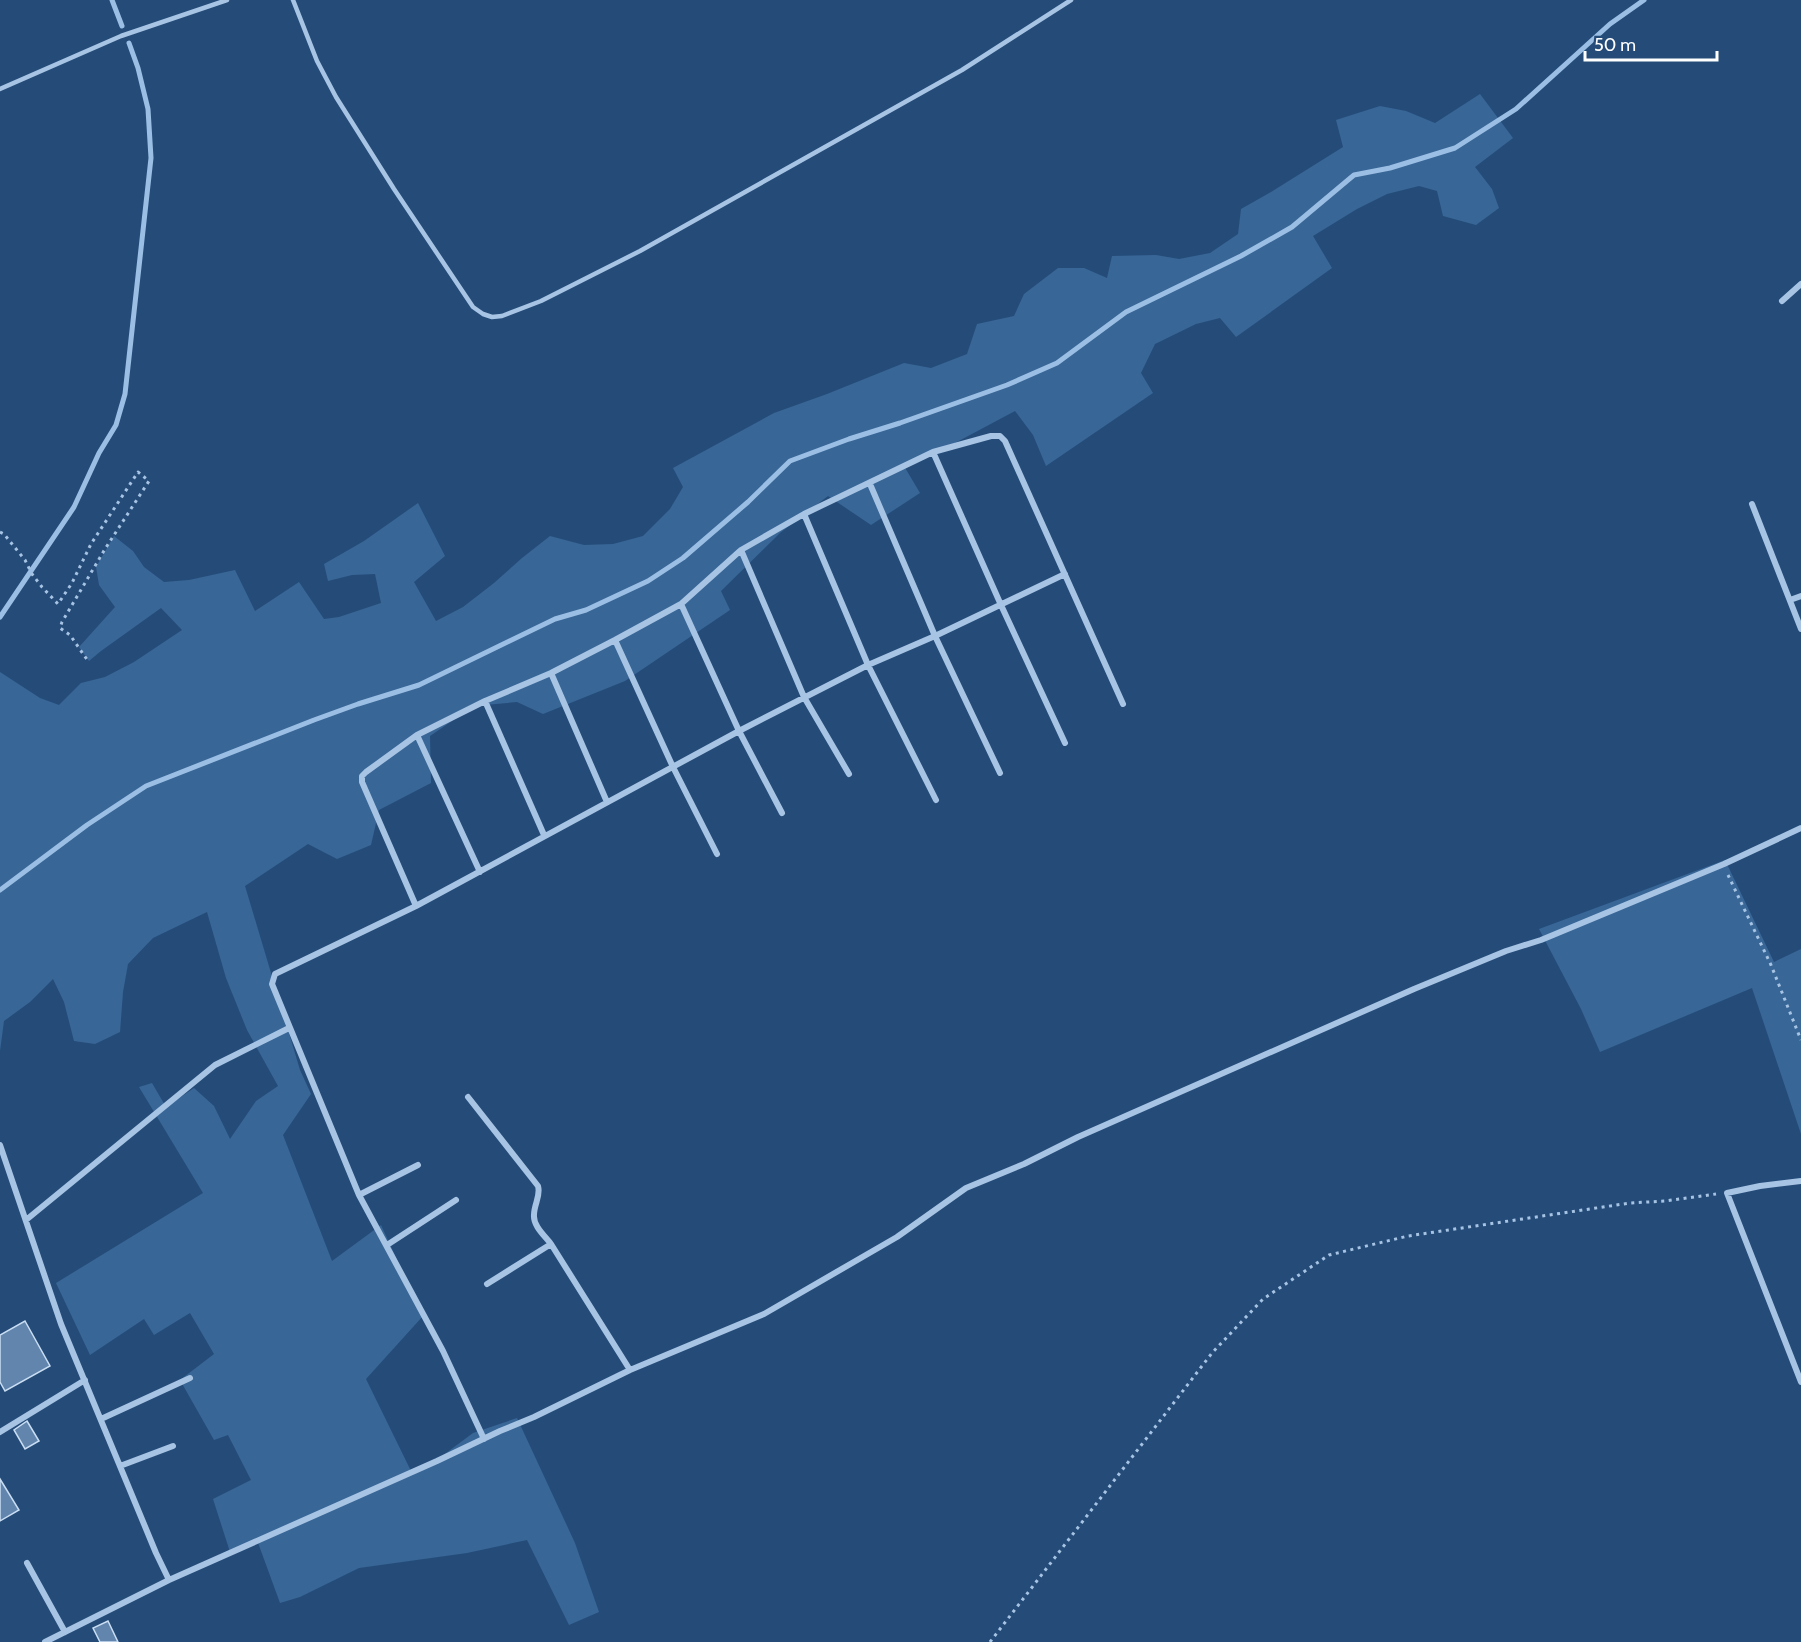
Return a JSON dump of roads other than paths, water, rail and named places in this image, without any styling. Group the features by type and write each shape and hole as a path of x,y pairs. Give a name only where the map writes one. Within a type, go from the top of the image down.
{"street":[{"path":"1782,302 1801,284"},
{"path":"417,906 362,779 366,772 417,735 485,701 551,673 681,604 741,550 804,514 933,452 991,436 1003,438 1123,704"},
{"path":"933,452 1000,605 1065,743"},
{"path":"870,484 935,636 1000,773"},
{"path":"1752,504 1801,629"},
{"path":"804,514 868,665 936,800"},
{"path":"741,550 804,697 849,774"},
{"path":"484,1439 442,1351 360,1195 272,984 275,974 417,906 544,835 804,697 1065,574"},
{"path":"1790,600 1801,596"},
{"path":"681,604 738,731 782,813"},
{"path":"615,640 673,767 717,854"},
{"path":"551,673 607,802"},
{"path":"485,701 544,835"},
{"path":"417,735 480,872"},
{"path":"45,1642 169,1580 534,1417 630,1370 764,1314 897,1237 966,1188 1414,988 1724,864 1801,828"},
{"path":"26,1220 215,1065 289,1028"},
{"path":"468,1097 538,1185 535,1223 551,1244 630,1370"},
{"path":"0,1145 61,1324 169,1580"},
{"path":"360,1195 418,1165"},
{"path":"1801,1181 1727,1193 1801,1383"},
{"path":"387,1245 456,1200"},
{"path":"488,1284 551,1244"},
{"path":"101,1419 190,1378"},
{"path":"0,1432 86,1380"},
{"path":"120,1466 173,1446"},
{"path":"27,1563 65,1632"}],"lane":[{"path":"0,89 121,36 227,0"},
{"path":"293,0 317,61 336,97 473,307 492,317 502,316 541,301 640,251 962,70 1071,0"}],"waterway":[{"path":"112,0 122,26"},
{"path":"0,890 87,825 146,786 314,720 419,685 555,619 586,610 648,581 683,558 748,502 790,461 1007,385 1057,363 1126,312 1241,256 1292,227 1354,175 1390,168 1455,148 1516,109 1610,24 1644,0"},
{"path":"0,617 74,507 99,453 116,425 125,394 151,158 148,109 129,43"}]}
